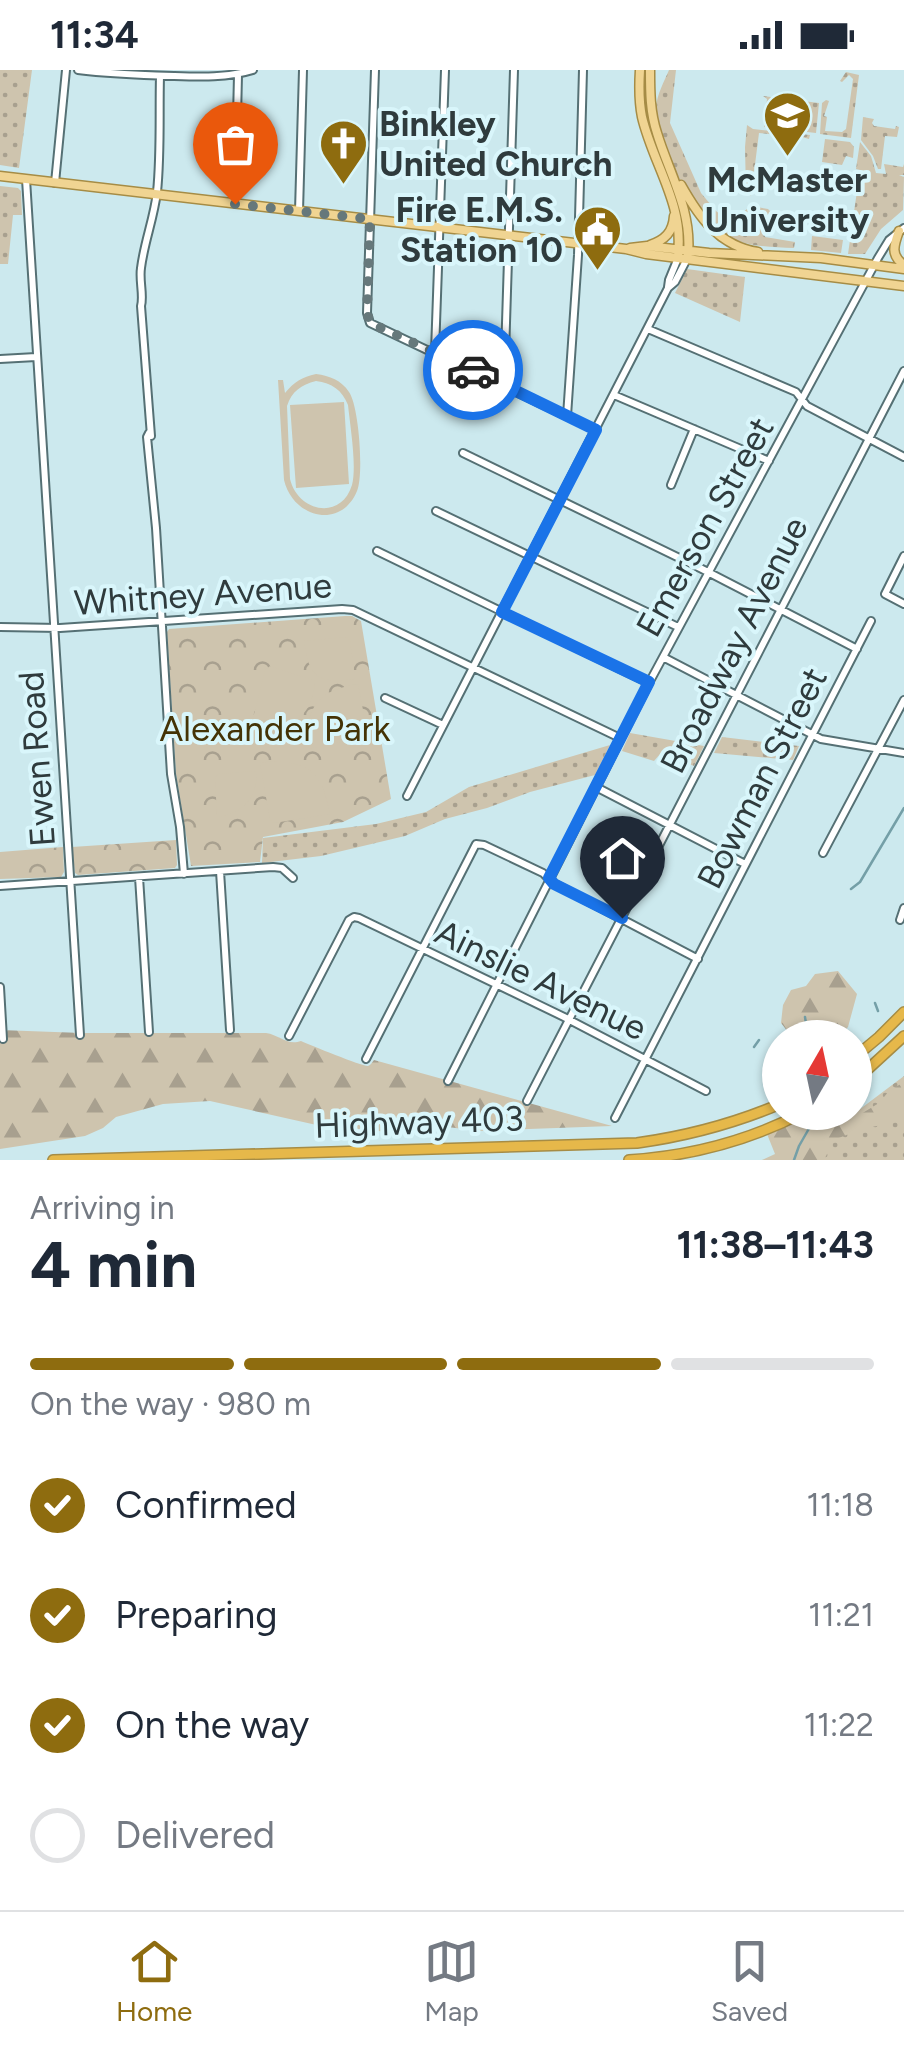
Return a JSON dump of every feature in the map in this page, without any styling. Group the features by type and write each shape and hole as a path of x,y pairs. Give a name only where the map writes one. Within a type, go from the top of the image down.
{"highway":[{"path":"872,1043 904,1012"},
{"path":"872,1065 904,1036"},
{"name":"Highway 403","path":"54,1160 637,1143 694,1134 762,1111"},
{"path":"629,1160 702,1151 765,1130"}],"main road":[{"path":"640,70 642,114 674,207 683,254"},
{"path":"650,70 654,121 686,214 683,254"},
{"path":"669,164 696,212 724,240 751,250 904,267"},
{"path":"0,176 626,249 811,258"},
{"path":"626,249 660,241 671,230 674,207"},
{"path":"901,230 894,253 904,267"},
{"path":"647,246 904,286"}],"street":[{"path":"55,183 66,70"},
{"path":"78,70 116,75 177,73 208,78 253,70"},
{"path":"299,211 303,70"},
{"path":"375,70 367,313 370,323 596,430"},
{"path":"436,352 445,70"},
{"path":"504,386 514,70"},
{"path":"567,416 583,70"},
{"path":"235,204 238,75"},
{"path":"160,76 157,194 141,265 141,306 171,774 184,874"},
{"name":"Ewen Road","path":"26,179 80,1035"},
{"name":"Emerson Street","path":"448,1081 678,627 874,265 886,244 901,230"},
{"path":"406,796 683,254"},
{"path":"648,329 796,392 807,406 904,457"},
{"path":"0,359 36,357"},
{"name":"Broadway Avenue","path":"527,1101 904,372"},
{"path":"614,395 769,461"},
{"path":"671,485 694,429"},
{"path":"463,453 856,649"},
{"path":"436,511 678,627"},
{"path":"377,551 649,682"},
{"path":"904,556 885,594 904,604"},
{"name":"Whitney Avenue","path":"0,627 54,628 342,608 620,738"},
{"name":"Bowman Street","path":"614,1118 871,621"},
{"path":"663,657 812,735 904,753"},
{"path":"385,698 443,725"},
{"path":"822,853 904,700"},
{"path":"596,786 745,864"},
{"path":"366,1059 476,844 543,873 554,884 698,959"},
{"path":"0,886 282,868 292,878"},
{"path":"220,871 230,1030"},
{"path":"140,877 149,1032"},
{"path":"900,920 904,908"},
{"name":"Ainslie Avenue","path":"290,1036 354,917 706,1091"},
{"path":"0,987 3,1038"}],"green space":[{"path":"0,70 32,70 19,168 0,165"},
{"path":"669,70 676,70 670,123 701,193 730,222 751,206 768,209 772,213 768,214 765,237 795,242 794,248 733,239 713,226 689,196 669,158 657,122 657,102"},
{"path":"846,72 859,75 851,138 820,134 822,103 826,100 829,101 825,131 846,129 853,79 849,75 840,81"},
{"path":"763,96 819,103 816,133 764,127 767,99"},
{"path":"863,117 874,119 874,126 899,127 897,137 885,136 881,169 861,140"},
{"path":"747,125 753,129 810,135 809,139 801,139 759,133 751,196 746,193"},
{"path":"825,139 850,142 854,147 853,158 846,156 842,165 822,162"},
{"path":"860,142 871,156 876,173 886,174 884,164 904,164 904,175 899,175 904,177 903,210 881,229 865,254 848,254 860,170 856,169"},
{"path":"0,186 21,191 22,215 13,215 8,264 0,264"},
{"path":"812,236 843,240 841,253 811,250"},
{"path":"687,269 745,277 740,322 675,293"},
{"path":"316,374 330,377 346,388 358,425 357,491 350,503 329,515 307,510 297,503 284,480 278,380 283,380 285,393 299,380","holes":["316,381 339,391 348,405 353,445 352,485 347,496 330,508 310,505 290,479 287,406 302,387"]},
{"path":"344,402 349,484 296,488 290,405"},
{"name":"Alexander Park","path":"352,616 361,621 391,799 343,822 263,837 260,862 191,866 176,774 167,632"},
{"path":"346,637 350,640 355,679 318,676 309,663 304,641"},
{"path":"270,666 315,681 304,714 288,723 253,718 265,670"},
{"path":"358,684 368,736 309,749 308,723 316,704 333,691"},
{"path":"630,733 704,746 694,766 661,753 654,761 622,751"},
{"path":"722,737 799,746 793,760 714,753"},
{"path":"610,745 595,775 445,819 405,836 321,856 262,863 263,838 376,824 426,812 469,787"},
{"path":"260,763 298,765 314,774 330,814 274,823 270,820"},
{"path":"257,771 255,789 247,803 235,812 217,817 218,774"},
{"path":"176,840 175,868 75,873 72,847"},
{"path":"63,847 61,877 0,879 0,852"},
{"path":"838,971 857,994 850,1020 781,1020 783,1005 791,990 806,986 815,974"},
{"path":"0,1030 266,1033 301,1041 364,1065 369,1066 374,1060 612,1126 477,1131 441,1126 413,1134 321,1126 210,1101 163,1104 116,1117 85,1136 0,1149"},
{"path":"904,1076 904,1160 809,1160 811,1146 832,1130 872,1130 872,1100"},
{"path":"904,1082 904,1117 872,1127 872,1107"},
{"path":"776,1130 859,1130 834,1140 824,1160 762,1160 775,1154 767,1134"}],"waterway":[{"path":"851,889 860,882 904,808"},
{"path":"875,1003 878,1011"},
{"path":"754,1047 759,1040"},
{"path":"794,1160 808,1130"}],"way so far":[{"path":"235,204 370,219 370,323 473,370"}],"place":[{"name":"McMaster University","path":"787,158"},
{"name":"Binkley United Church","path":"344,186"},
{"name":"Fire E.M.S. Station 10","path":"598,272"}],"route":[{"path":"473,370 596,430 502,612 649,682 549,878 622,918"}]}
